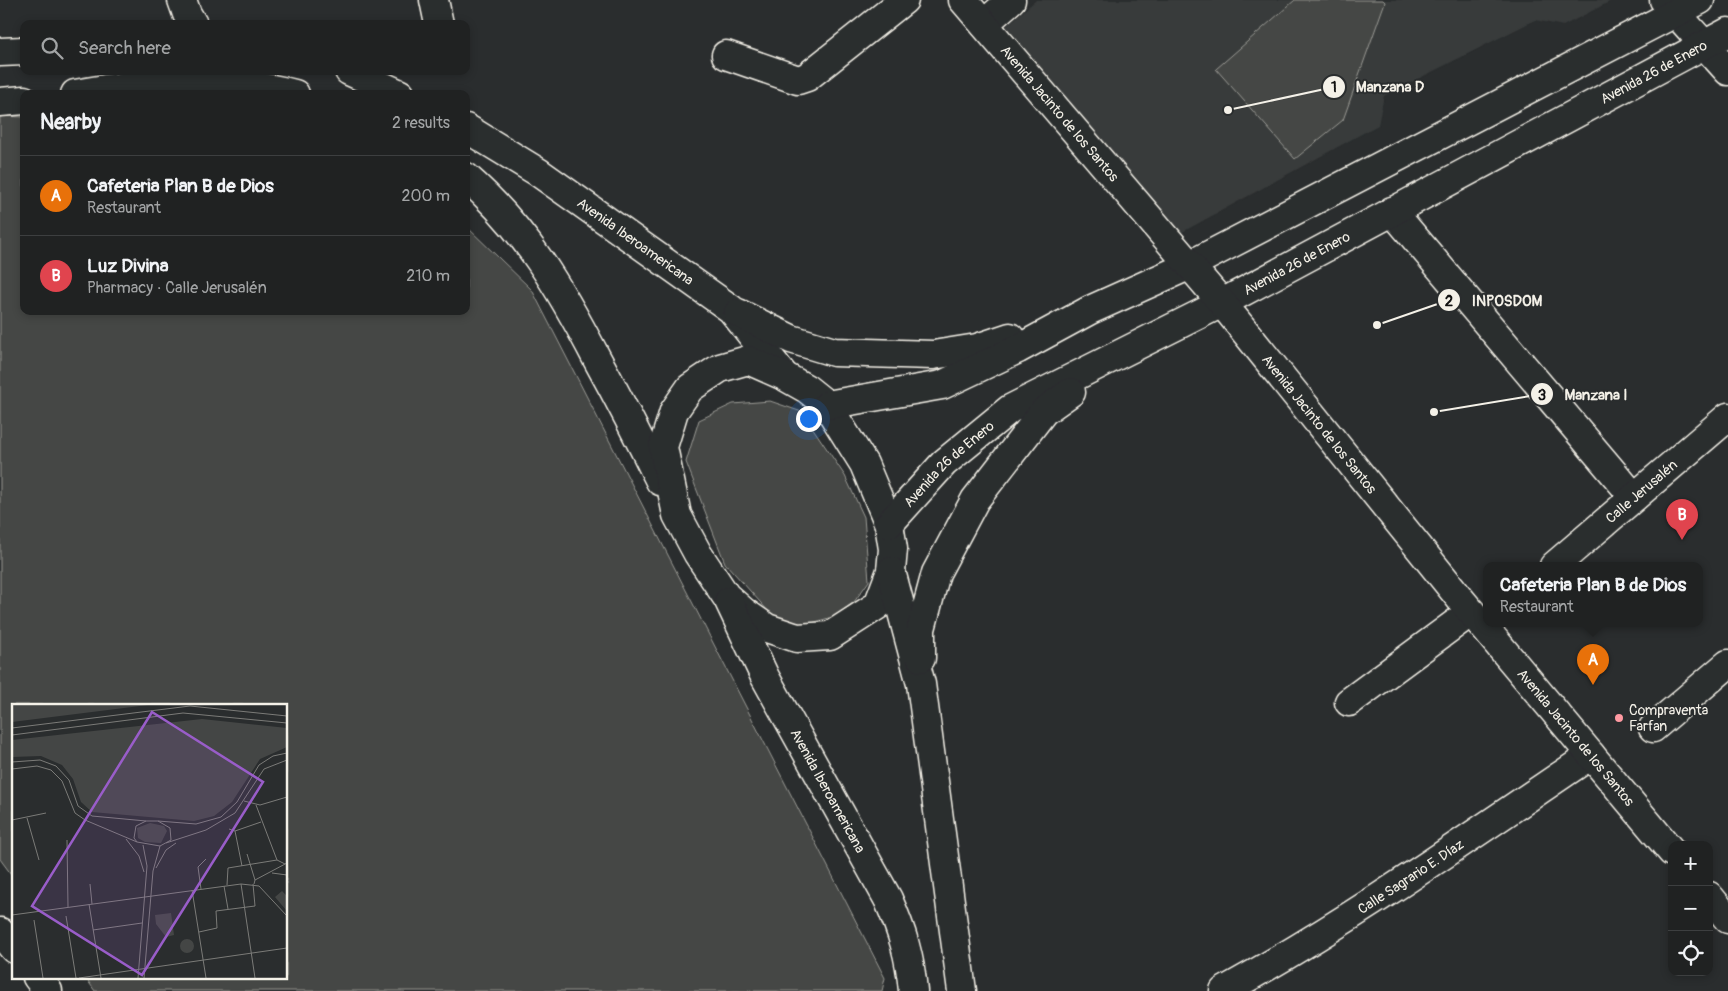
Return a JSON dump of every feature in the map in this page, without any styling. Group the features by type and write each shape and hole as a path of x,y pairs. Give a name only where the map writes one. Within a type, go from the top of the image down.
{"street":[{"path":"182,0 191,20"},
{"path":"434,0 438,20"},
{"path":"726,55 798,80 807,77 904,0"},
{"name":"Avenida Jacinto de los Santos","path":"964,0 1188,266 1222,303 1481,621"},
{"path":"984,24 1011,0"},
{"path":"827,405 942,385 1018,349 1090,310 1188,266 1670,7 1700,0"},
{"path":"1670,7 1717,38 1728,71"},
{"name":"Avenida 26 de Enero","path":"889,524 944,463 1010,408 1222,303 1717,38"},
{"path":"0,52 20,51"},
{"path":"357,75 391,90"},
{"path":"96,90 204,76 274,90"},
{"path":"0,102 20,100"},
{"name":"Avenida Iberoamericana","path":"470,130 538,172 731,309 784,376"},
{"path":"470,180 484,192 517,228 544,265 581,328 630,420 677,515 698,554 726,596 744,612 767,628 797,638 830,636 878,606 891,571 893,549 889,524 864,464 827,405 807,389 784,376 748,360 720,368 690,388 674,411 663,447 677,515"},
{"path":"1392,211 1634,497"},
{"path":"731,309 791,339 834,352 933,355 977,348 1090,310"},
{"path":"921,684 921,629 936,573 975,500 1044,411 1139,344"},
{"name":"Calle Jerusalén","path":"1559,562 1728,416"},
{"path":"891,571 921,684 962,991"},
{"name":"Avenida Iberoamericana","path":"726,596 765,677 888,899 901,928 911,964 913,991"},
{"path":"1349,702 1481,621"},
{"name":"Avenida Jacinto de los Santos","path":"1486,627 1668,847"},
{"path":"1653,728 1728,664"},
{"name":"Calle Sagrario E. Díaz","path":"1224,991 1270,966 1434,861 1591,755"},
{"path":"1713,901 1728,919"},
{"path":"0,932 12,947"},
{"path":"38,978 48,991"}],"shaded area":[{"path":"1036,0 1613,0 1563,26 1535,20 1384,96 1378,125 1175,236 1006,26"},
{"path":"1295,0 1383,0 1385,2 1343,120 1295,159 1216,69"},
{"path":"0,116 20,117 20,315 470,315 470,230 532,290 885,978 882,991 95,991 86,978 288,978 288,704 12,704 12,875 0,859"},
{"path":"770,401 802,412 845,476 864,517 869,581 854,602 835,616 802,626 778,622 725,563 686,462 699,420 733,404"}],"place":[{"name":"Manzana D","path":"1228,110"},
{"name":"INPOSDOM","path":"1377,325"},
{"name":"Manzana I","path":"1434,412"},
{"name":"Luz Divina","path":"1682,540"},
{"name":"Cafeteria Plan B de Dios","path":"1593,685"},
{"name":"Compraventa Farfan","path":"1619,718"}]}
